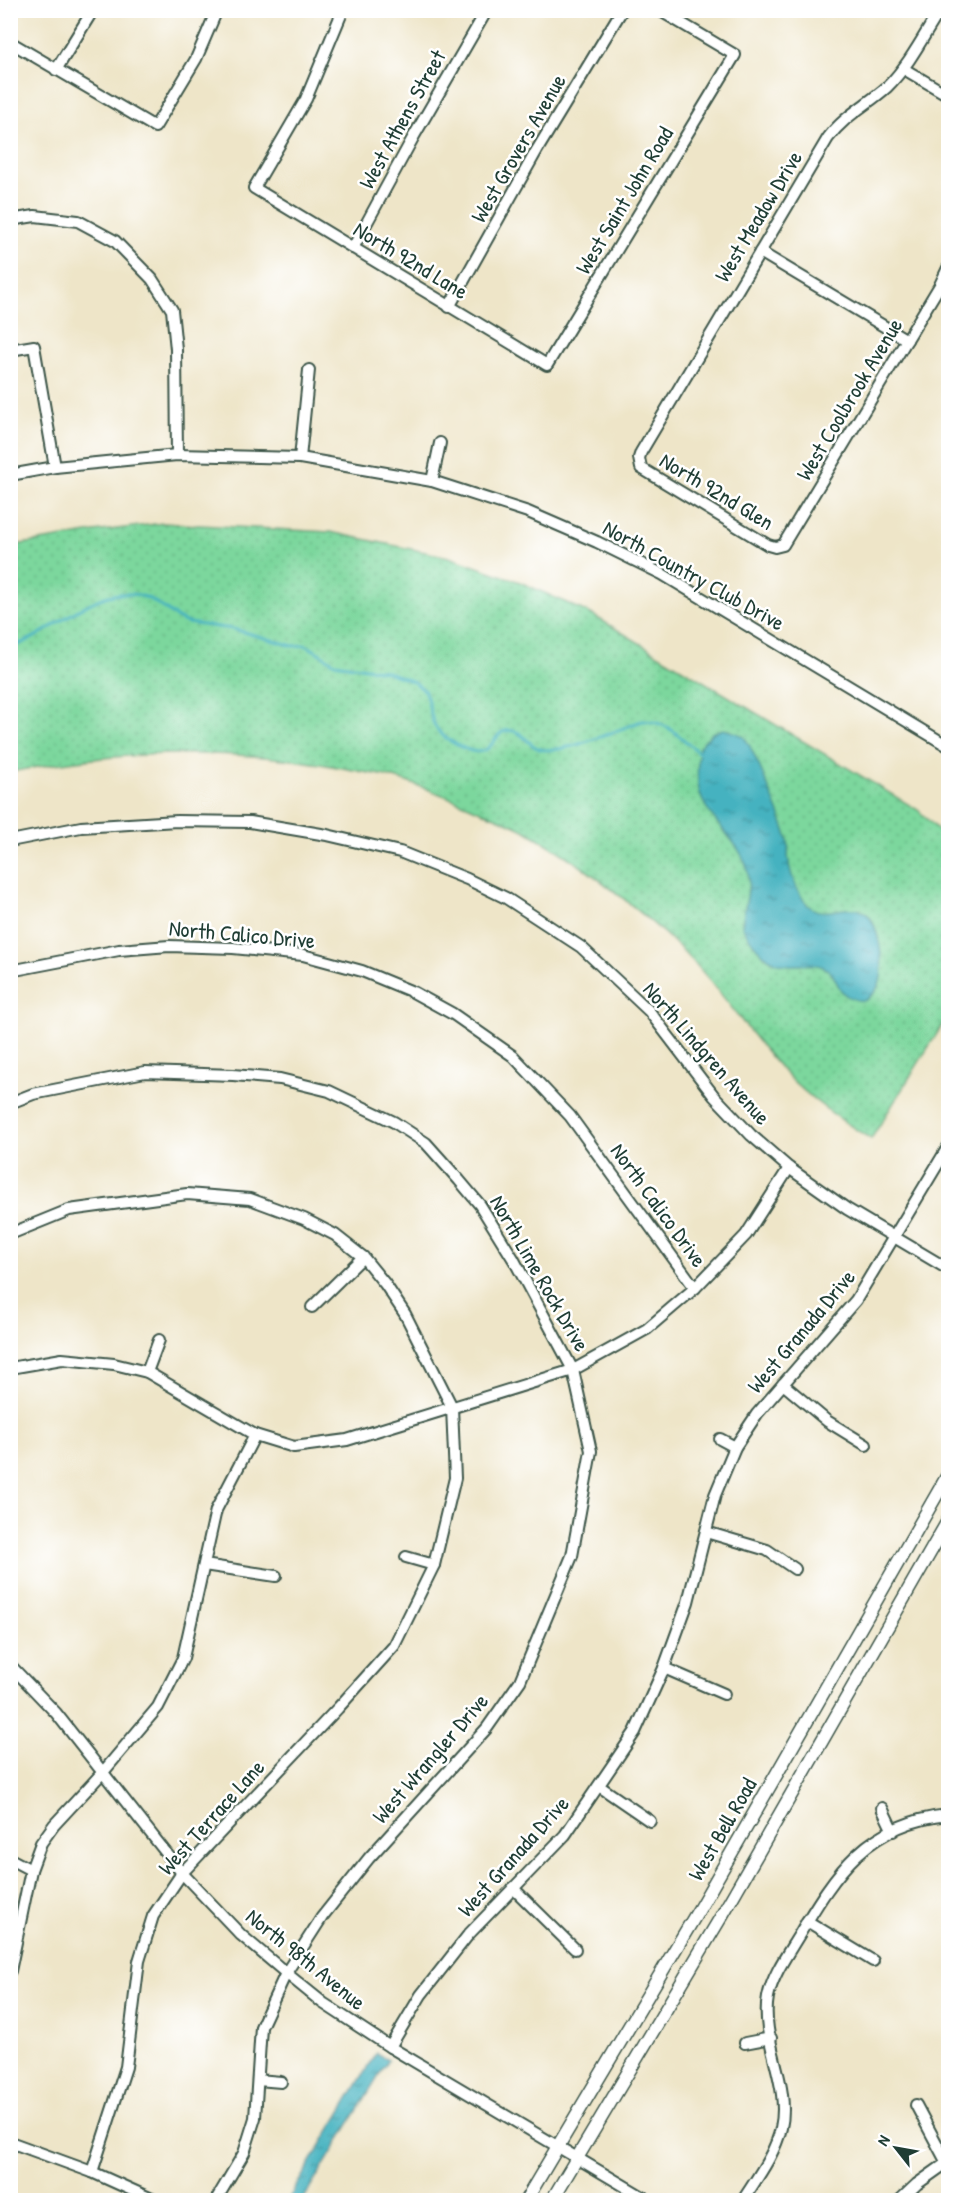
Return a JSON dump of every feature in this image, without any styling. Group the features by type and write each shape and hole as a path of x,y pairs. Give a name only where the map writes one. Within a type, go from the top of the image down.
{"main road":[{"name":"West Bell Road","path":"526,2200 792,1749 948,1475"},
{"name":"West Bell Road","path":"552,2200 721,1917 948,1521"}],"street":[{"path":"56,70 93,10"},
{"path":"10,42 155,127 196,59 217,10"},
{"name":"North 92nd Lane","path":"343,10 306,99 254,188 547,365"},
{"name":"West Athens Street","path":"353,248 487,10"},
{"name":"West Grovers Avenue","path":"449,307 537,150 622,10"},
{"name":"West Saint John Road","path":"547,365 735,55 659,10"},
{"name":"West Meadow Drive","path":"639,463 641,452 833,131 845,118 884,89 904,69 940,10"},
{"path":"904,69 948,95"},
{"path":"10,220 35,216 78,221 115,241 153,279 172,310 176,349 177,455"},
{"path":"760,252 907,340"},
{"name":"West Coolbrook Avenue","path":"779,547 789,538 948,268"},
{"path":"10,350 34,346 55,467"},
{"path":"300,458 309,370"},
{"path":"432,481 440,443"},
{"name":"North Country Club Drive","path":"10,476 55,467 177,455 300,458 432,481 528,512 662,574 948,747"},
{"name":"North 92nd Glen","path":"639,463 645,471 768,545 779,547"},
{"name":"North Lindgren Avenue","path":"10,841 81,827 177,821 250,822 327,835 400,852 467,879 506,898 581,947 649,1011 714,1096 751,1135 789,1168 832,1200 948,1269"},
{"name":"North Calico Drive","path":"10,971 119,950 169,946 233,948 303,954 362,971 413,992 453,1014 513,1056 570,1116 695,1288"},
{"name":"North Lime Rock Drive","path":"10,1103 33,1094 145,1072 280,1079 329,1091 376,1113 426,1143 480,1205 514,1260 573,1370"},
{"name":"West Granada Drive","path":"390,2047 421,1995 469,1934 565,1835 635,1732 664,1668 688,1602 718,1485 735,1447 751,1422 856,1300 948,1147"},
{"path":"10,1368 62,1359 114,1364 147,1372 255,1435 294,1448 347,1440 573,1370 647,1329 695,1288 746,1235 789,1168"},
{"path":"10,1234 69,1210 187,1194 250,1198 304,1219 335,1235 363,1257 405,1314 452,1407"},
{"path":"312,1307 363,1257"},
{"path":"147,1372 159,1340"},
{"name":"West Wrangler Drive","path":"216,2200 244,2153 255,2118 261,2027 286,1973 322,1917 369,1858 487,1728 520,1681 572,1556 591,1451 573,1370"},
{"path":"783,1384 827,1421 866,1445"},
{"name":"West Terrace Lane","path":"92,2172 126,2067 139,1961 153,1916 183,1873 394,1646 434,1565 455,1478 452,1407"},
{"path":"10,1971 31,1869 41,1843 54,1825 104,1771 158,1707 183,1658 216,1510 255,1435"},
{"path":"720,1438 735,1447"},
{"path":"706,1532 767,1551 795,1569"},
{"path":"406,1557 434,1565"},
{"path":"204,1565 276,1576"},
{"name":"North 98th Avenue","path":"10,1665 56,1713 183,1873 241,1935 286,1973 322,2003 390,2047 648,2200"},
{"path":"664,1668 724,1694"},
{"path":"599,1786 651,1821"},
{"path":"882,1808 893,1831"},
{"path":"743,2200 774,2147 781,2126 781,2094 767,2008 771,1987 780,1968 829,1885 863,1849 893,1831 916,1822 948,1815"},
{"path":"10,1859 31,1869"},
{"path":"513,1888 575,1949"},
{"path":"807,1921 873,1961"},
{"path":"745,2043 771,2038"},
{"path":"258,2080 280,2082"},
{"path":"900,2200 917,2184 948,2163 916,2105"},
{"path":"10,2142 92,2172 154,2200"}],"green space":[{"path":"163,523 330,532 449,557 520,582 591,614 918,810 941,833 948,846 948,1016 871,1139 825,1108 794,1082 770,1057 692,960 644,915 570,859 531,834 504,821 392,777 268,757 225,754 138,755 53,764 11,772 10,546"}],"water":[{"path":"723,729 744,737 754,755 786,834 793,880 807,904 822,911 855,909 864,912 874,924 880,946 881,977 875,992 864,1001 846,996 833,976 823,967 786,965 770,959 757,948 742,926 749,880 746,865 737,847 706,808 698,780 699,747 712,733"},
{"path":"376,2053 388,2060 303,2200 288,2200"}],"waterway":[{"path":"10,647 44,632 92,602 109,596 126,594 145,597 188,623 233,629 293,646 306,645 335,663 385,671 414,682 424,690 433,722 438,731 465,749 485,750 500,734 508,730 518,732 540,749 550,750 576,745 642,721 651,721 659,723 680,736 699,753"}]}
